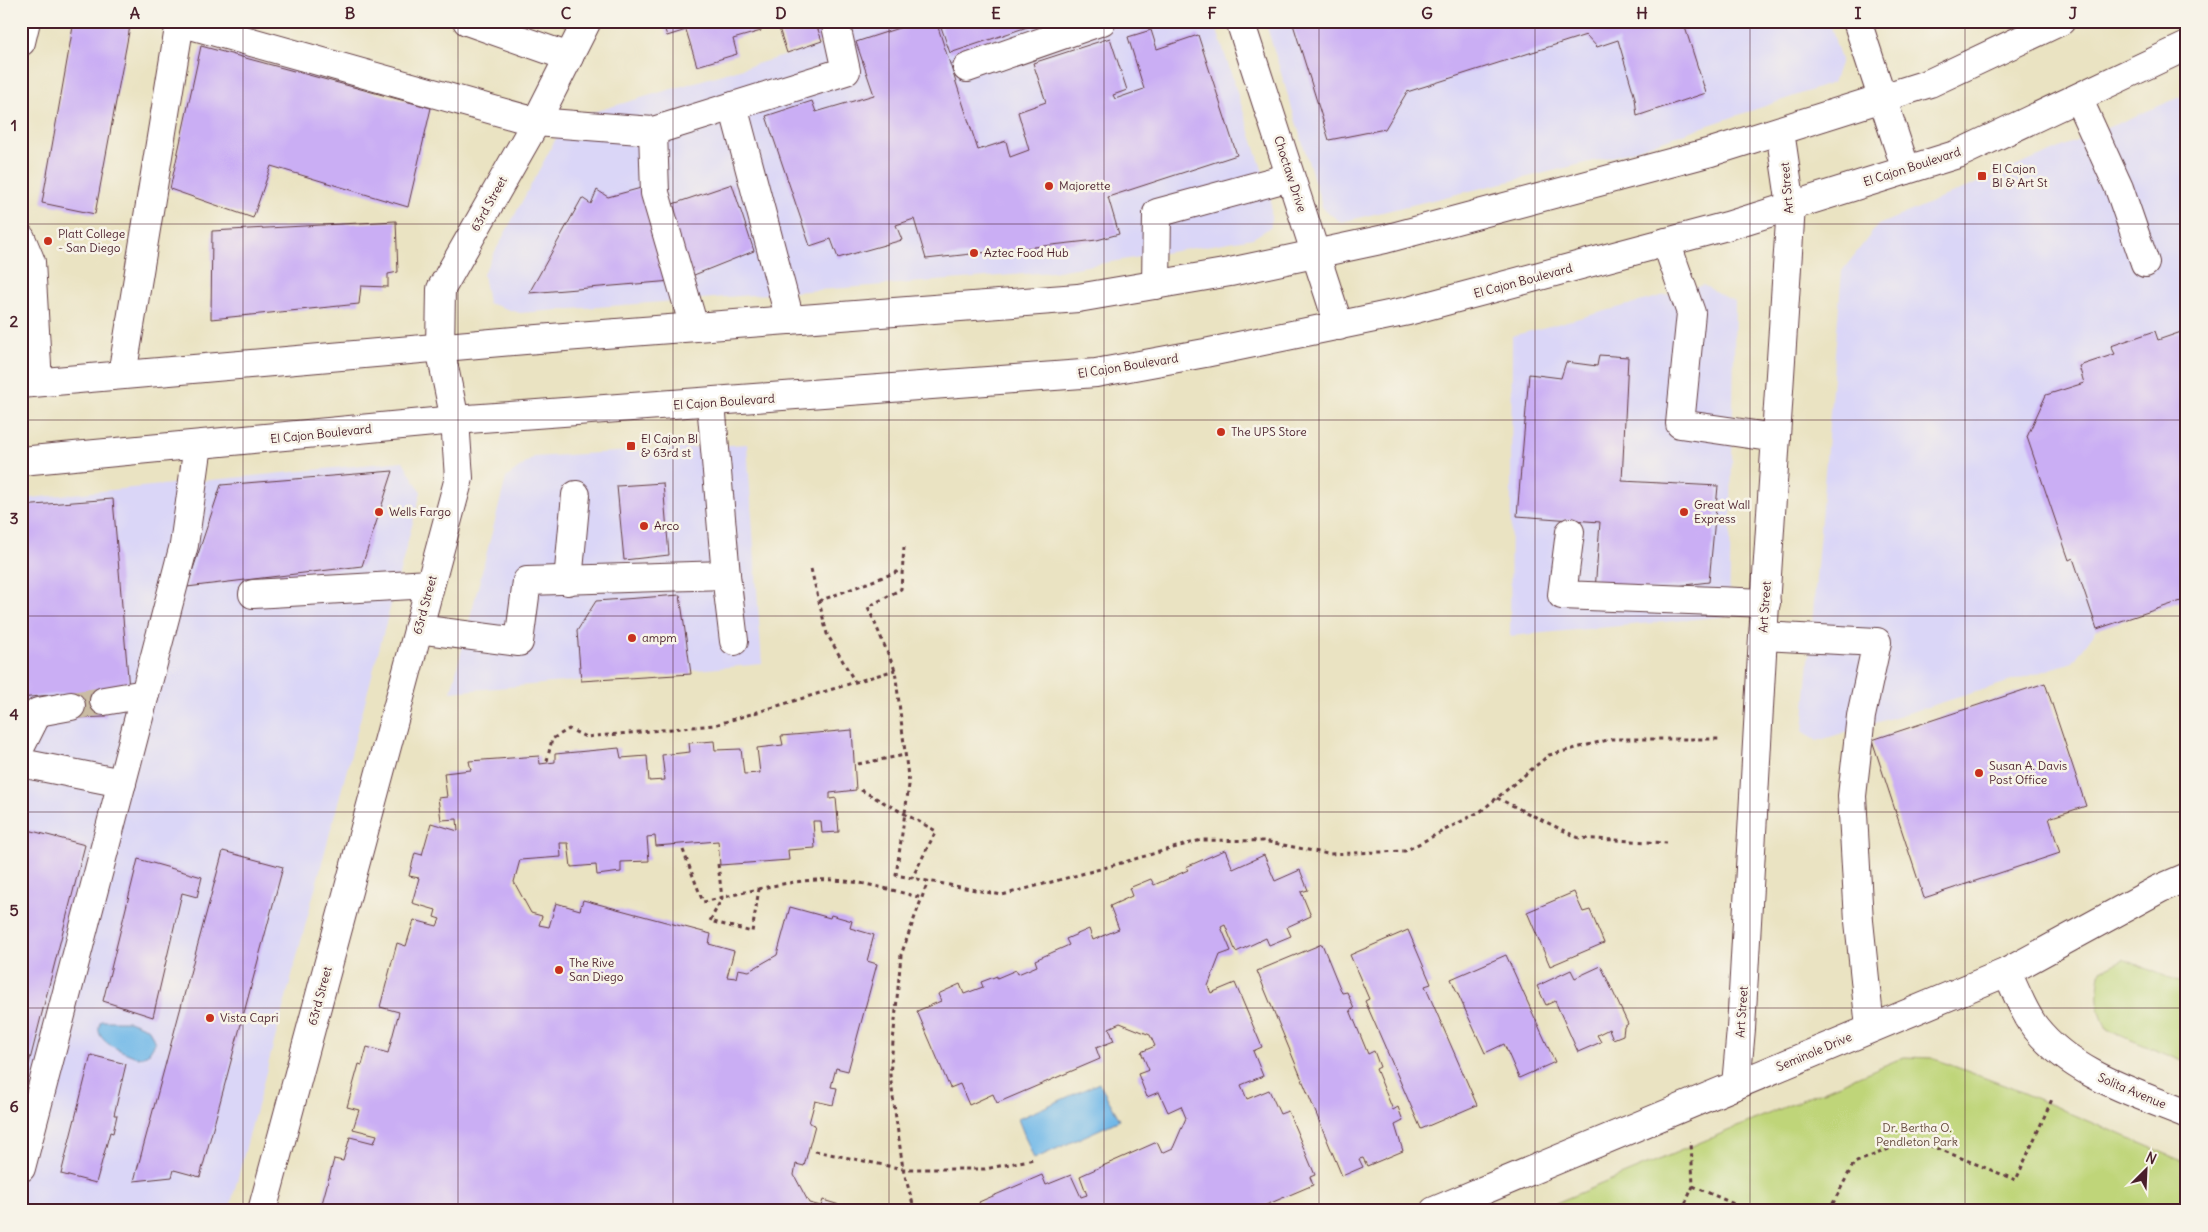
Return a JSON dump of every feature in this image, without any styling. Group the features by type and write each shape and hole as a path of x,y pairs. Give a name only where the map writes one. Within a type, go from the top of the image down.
{"main road":[{"path":"21,42 26,21"},
{"path":"467,21 569,56"},
{"name":"63rd Street","path":"262,1211 459,478 455,420 440,348 441,289 536,122 587,21"},
{"path":"122,375 180,22 536,122 653,131 846,72 835,21"},
{"path":"967,68 1102,21"},
{"name":"Choctaw Drive","path":"1240,21 1338,326"},
{"path":"1857,21 1906,170"},
{"path":"21,238 31,262 29,383 440,348 1078,298 1156,285 1385,239 1711,152 1930,84 2061,21"},
{"name":"El Cajon Boulevard","path":"21,461 455,420 711,403 1096,373 1408,312 1791,206 1958,154 2187,46"},
{"path":"2078,98 2119,188 2145,263"},
{"path":"733,106 790,320"},
{"path":"653,131 655,193 694,328"},
{"name":"Art Street","path":"1736,1085 1791,206 1780,131"},
{"path":"1156,285 1157,213 1290,177"},
{"path":"1666,242 1691,313 1680,424 1776,438"},
{"path":"711,403 726,575 734,641"},
{"path":"21,1168 184,545 198,445"},
{"path":"568,581 576,495"},
{"path":"1570,532 1562,595 1766,602"},
{"path":"418,629 519,642 527,581 726,575"},
{"path":"253,594 430,584"},
{"path":"1763,636 1877,642 1862,716 1852,796 1859,921 1870,1028"},
{"path":"104,701 145,694"},
{"path":"21,746 38,712 70,706"},
{"path":"21,763 122,783"},
{"name":"Seminole Drive","path":"1434,1211 2006,972 2159,889 2187,877"},
{"name":"Solita Avenue","path":"2006,972 2034,1026 2060,1052 2096,1077 2187,1114"}],"path":[{"path":"904,547 900,589 868,607 895,670 909,785 896,875 1002,895 1201,840 1264,841 1328,854 1405,851 1481,811 1549,755 1611,739 1720,739"},
{"path":"811,569 826,634 855,682"},
{"path":"819,601 902,570"},
{"path":"547,761 552,739 569,729 586,736 715,725 895,670"},
{"path":"858,764 905,755"},
{"path":"861,790 936,831 912,878"},
{"path":"1497,798 1579,838 1667,843"},
{"path":"683,850 703,902 759,889 817,880 864,883 922,898"},
{"path":"718,864 722,898 710,921 752,932 759,889"},
{"path":"915,1211 903,1169 890,1075 901,955 928,881"},
{"path":"1829,1211 1854,1163 1914,1139 2016,1180 2053,1097"},
{"path":"1682,1211 1693,1186 1691,1141"},
{"path":"815,1151 903,1169 985,1170 1034,1159"},
{"path":"1693,1186 1750,1211"}],"shaded area":[{"path":"815,21 1214,21 1271,197 1271,227 1253,238 1051,272 520,313 488,303 483,274 566,120 821,45"},
{"path":"1265,21 1829,21 1841,60 1833,83 1623,154 1341,222 1323,209"},
{"path":"2187,94 2187,599 2097,629 2073,662 1817,741 1803,731 1842,271 1878,225"},
{"path":"1703,285 1735,302 1729,616 1510,636 1512,336"},
{"path":"747,444 762,664 451,692 506,478 534,457"},
{"path":"403,461 421,492 229,1211 189,1207 124,1211 21,1211 21,499"}],"green space":[{"path":"2123,959 2187,985 2187,1063 2107,1030 2098,1000 2101,970"},
{"name":"Dr. Bertha O. Pendleton Park","path":"1904,1057 1932,1058 2009,1087 2187,1163 2187,1211 1537,1211"}],"water":[{"path":"101,1021 129,1021 149,1029 155,1043 148,1054 139,1058 110,1045 104,1040 100,1035"},
{"path":"1099,1083 1120,1120 1034,1159 1018,1119"}],"building":[{"path":"74,21 131,21 95,214 42,203"},
{"path":"662,21 758,21 761,31 733,39 737,54 697,66 686,30 667,36"},
{"path":"769,21 815,21 822,41 787,53 777,22 770,24"},
{"path":"920,21 936,21 978,150 1006,141 1010,157 1029,150 1018,112 1046,102 1033,63 1110,38 1127,90 1113,95 1115,99 1144,89 1128,37 1151,30 1157,49 1198,35 1237,155 1108,197 1119,234 1097,240 926,259 914,219 896,225 902,240 838,258 831,239 810,246 766,116 812,101 816,112 874,95 856,42"},
{"path":"939,21 1042,21 1042,22 950,53"},
{"path":"1292,21 1683,21 1706,93 1637,116 1635,98 1618,40 1597,47 1586,35 1407,92 1385,129 1329,140"},
{"path":"201,46 431,108 408,207 271,166 253,218 170,189"},
{"path":"732,184 754,251 689,277 667,206"},
{"path":"641,188 672,281 529,293 582,198 591,204 597,190 608,197"},
{"path":"396,221 398,272 388,274 388,287 361,286 359,304 211,319 212,231"},
{"path":"2187,330 2187,599 2097,629 2073,558 2069,560 2027,437 2046,395 2084,383 2079,366 2115,354 2111,346 2155,331 2158,340"},
{"path":"1599,355 1628,357 1622,481 1718,486 1709,582 1603,595 1595,591 1600,522 1517,516 1529,374 1561,378 1566,362 1597,366"},
{"path":"393,471 362,566 187,587 221,485"},
{"name":"Arco","path":"663,483 669,555 624,560 617,486"},
{"path":"113,499 129,689 102,690 106,717 72,718 69,693 21,698 21,506"},
{"name":"ampm","path":"680,595 691,674 581,681 577,631 596,601"},
{"name":"Susan A. Davis Post Office","path":"2045,683 2086,806 2049,818 2060,853 1924,898 1872,740"},
{"name":"The Rive San Diego","path":"852,730 856,790 830,793 830,799 836,798 839,832 822,833 821,821 813,821 815,848 788,850 789,860 720,865 718,841 656,846 655,836 647,837 649,861 621,862 621,872 597,875 596,865 571,867 568,843 560,843 561,857 520,860 514,882 531,913 542,916 539,925 549,927 556,903 580,910 583,900 711,934 709,944 734,951 727,977 736,978 738,969 749,971 777,955 790,907 830,918 831,915 852,921 850,928 874,935 867,961 877,964 848,1071 836,1068 831,1087 837,1088 833,1105 815,1101 809,1123 815,1125 804,1166 796,1164 794,1175 809,1203 821,1206 823,1200 859,1211 320,1211 334,1159 343,1161 350,1137 374,1143 377,1135 353,1129 359,1110 347,1107 359,1064 362,1065 367,1047 388,1053 399,1012 380,1007 397,943 406,946 414,920 437,926 440,919 434,917 436,910 412,903 419,878 409,876 415,853 422,855 431,823 458,831 457,819 441,820 438,798 447,797 444,773 471,770 469,761 539,756 540,764 555,762 555,754 619,748 621,758 647,756 649,781 665,780 662,755 690,752 689,743 714,741 715,750 741,749 744,774 760,773 757,748 783,745 781,736"},
{"path":"21,828 85,845 22,1091 21,1090"},
{"path":"1225,850 1233,869 1264,855 1275,881 1300,870 1308,890 1301,892 1311,916 1287,927 1291,936 1269,945 1266,938 1236,952 1225,925 1221,927 1231,951 1220,955 1208,986 1211,993 1235,983 1262,1047 1253,1051 1263,1076 1241,1085 1247,1099 1269,1090 1280,1114 1288,1111 1315,1175 1310,1177 1313,1185 1252,1211 983,1211 979,1202 1042,1175 1046,1185 1071,1175 1081,1197 1087,1195 1080,1176 1157,1142 1162,1153 1173,1148 1186,1118 1181,1106 1168,1112 1159,1092 1147,1097 1138,1074 1149,1070 1141,1052 1155,1046 1150,1035 1120,1023 1109,1028 1114,1041 1096,1048 1100,1059 997,1103 993,1094 969,1105 960,1084 950,1088 917,1011 941,1001 938,994 960,984 964,994 983,987 981,982 1016,970 1018,974 1037,966 1035,960 1069,945 1066,939 1089,929 1093,940 1119,929 1110,906 1132,896 1129,888 1151,879 1154,885 1188,870 1186,867"},
{"name":"Vista Capri","path":"223,851 283,867 200,1177 174,1170 172,1177 134,1181"},
{"path":"138,859 202,877 197,897 182,893 153,1017 103,1001"},
{"path":"1574,892 1583,912 1590,910 1604,943 1550,966 1527,912"},
{"path":"1408,930 1431,984 1425,986 1477,1105 1421,1129 1365,1001 1369,999 1350,955"},
{"path":"1322,944 1342,993 1347,992 1354,1009 1350,1010 1368,1054 1374,1051 1380,1067 1376,1069 1393,1110 1398,1107 1403,1121 1395,1125 1403,1151 1367,1166 1363,1158 1359,1159 1363,1167 1342,1176 1257,971"},
{"path":"1506,955 1555,1062 1519,1078 1504,1044 1485,1053 1451,979"},
{"path":"1601,966 1628,1024 1624,1027 1623,1035 1613,1039 1609,1029 1597,1035 1601,1042 1578,1052 1555,1001 1546,1005 1537,986 1571,970 1575,978"},
{"path":"91,1055 126,1064 114,1115 117,1115 113,1133 110,1132 96,1183 61,1174"}],"tunnel":[{"path":"71,706 104,701"}],"place":[{"name":"El Cajon Bl & Art St","path":"1982,176"},
{"name":"Majorette","path":"1049,186"},
{"name":"Platt College - San Diego","path":"48,241"},
{"name":"Aztec Food Hub","path":"974,253"},
{"name":"The UPS Store","path":"1221,432"},
{"name":"El Cajon Bl & 63rd st","path":"631,446"},
{"name":"Wells Fargo","path":"379,512"},
{"name":"Great Wall Express","path":"1684,512"},
{"name":"Arco","path":"644,526"},
{"name":"ampm","path":"632,638"},
{"name":"Susan A. Davis Post Office","path":"1979,773"},
{"name":"The Rive San Diego","path":"559,970"},
{"name":"Vista Capri","path":"210,1018"}]}
